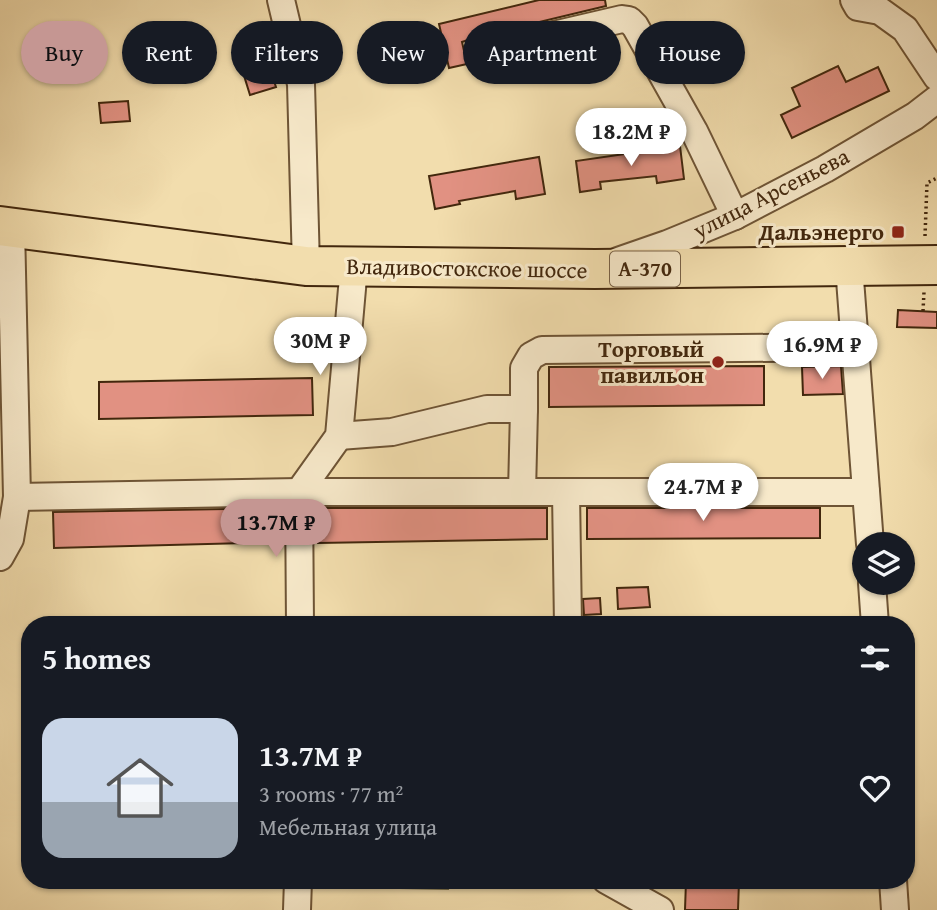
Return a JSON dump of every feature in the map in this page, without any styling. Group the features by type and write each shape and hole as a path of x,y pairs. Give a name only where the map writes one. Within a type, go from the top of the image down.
{"highway":[{"name":"Владивостокское шоссе","path":"6,226 306,266 596,269 937,265"}],"street":[{"path":"281,0 301,84 306,266"},
{"path":"854,0 858,7 880,11 905,29 937,77"},
{"path":"613,21 629,20 635,26 694,131 735,216"},
{"name":"улица Арсеньева","path":"596,269 735,216 825,169 915,116 937,99"},
{"path":"0,557 10,539 17,497 6,226"},
{"path":"300,616 299,492 339,436 354,266"},
{"path":"849,266 869,532"},
{"path":"522,492 524,368 531,356 542,350 855,347"},
{"path":"339,436 392,432 487,408 524,409"},
{"path":"17,497 299,492 866,492"},
{"path":"566,492 568,616"},
{"path":"873,595 874,616"},
{"path":"297,910 298,889"},
{"path":"622,889 660,910"},
{"path":"894,889 895,910"}],"path":[{"path":"927,183 937,178"}],"building":[{"path":"539,0 605,0 606,6 544,21 463,21 463,65 449,68 449,22"},
{"path":"838,66 846,82 878,67 889,91 792,138 781,115 800,106 792,88"},
{"path":"247,84 275,84 276,87 250,95"},
{"path":"128,101 130,121 101,123 99,103"},
{"path":"680,146 684,179 657,183 656,176 600,182 601,189 580,192 576,161"},
{"path":"539,157 545,194 516,199 515,191 459,201 460,204 435,209 429,176"},
{"path":"898,310 937,312 937,328 897,327"},
{"path":"764,366 764,405 549,407 549,367"},
{"path":"841,366 843,394 803,395 802,367"},
{"path":"312,378 313,415 99,419 99,382"},
{"path":"279,508 280,542 54,548 53,512"},
{"path":"318,508 547,508 547,539 318,543"},
{"path":"587,508 820,508 820,538 587,539"},
{"path":"648,587 650,607 618,609 617,588"},
{"path":"600,598 601,614 584,615 583,599"},
{"path":"686,889 739,889 738,910 685,910"}],"place":[{"name":"Дальэнерго","path":"898,232"},
{"name":"Торговый павильон","path":"718,362"}]}
